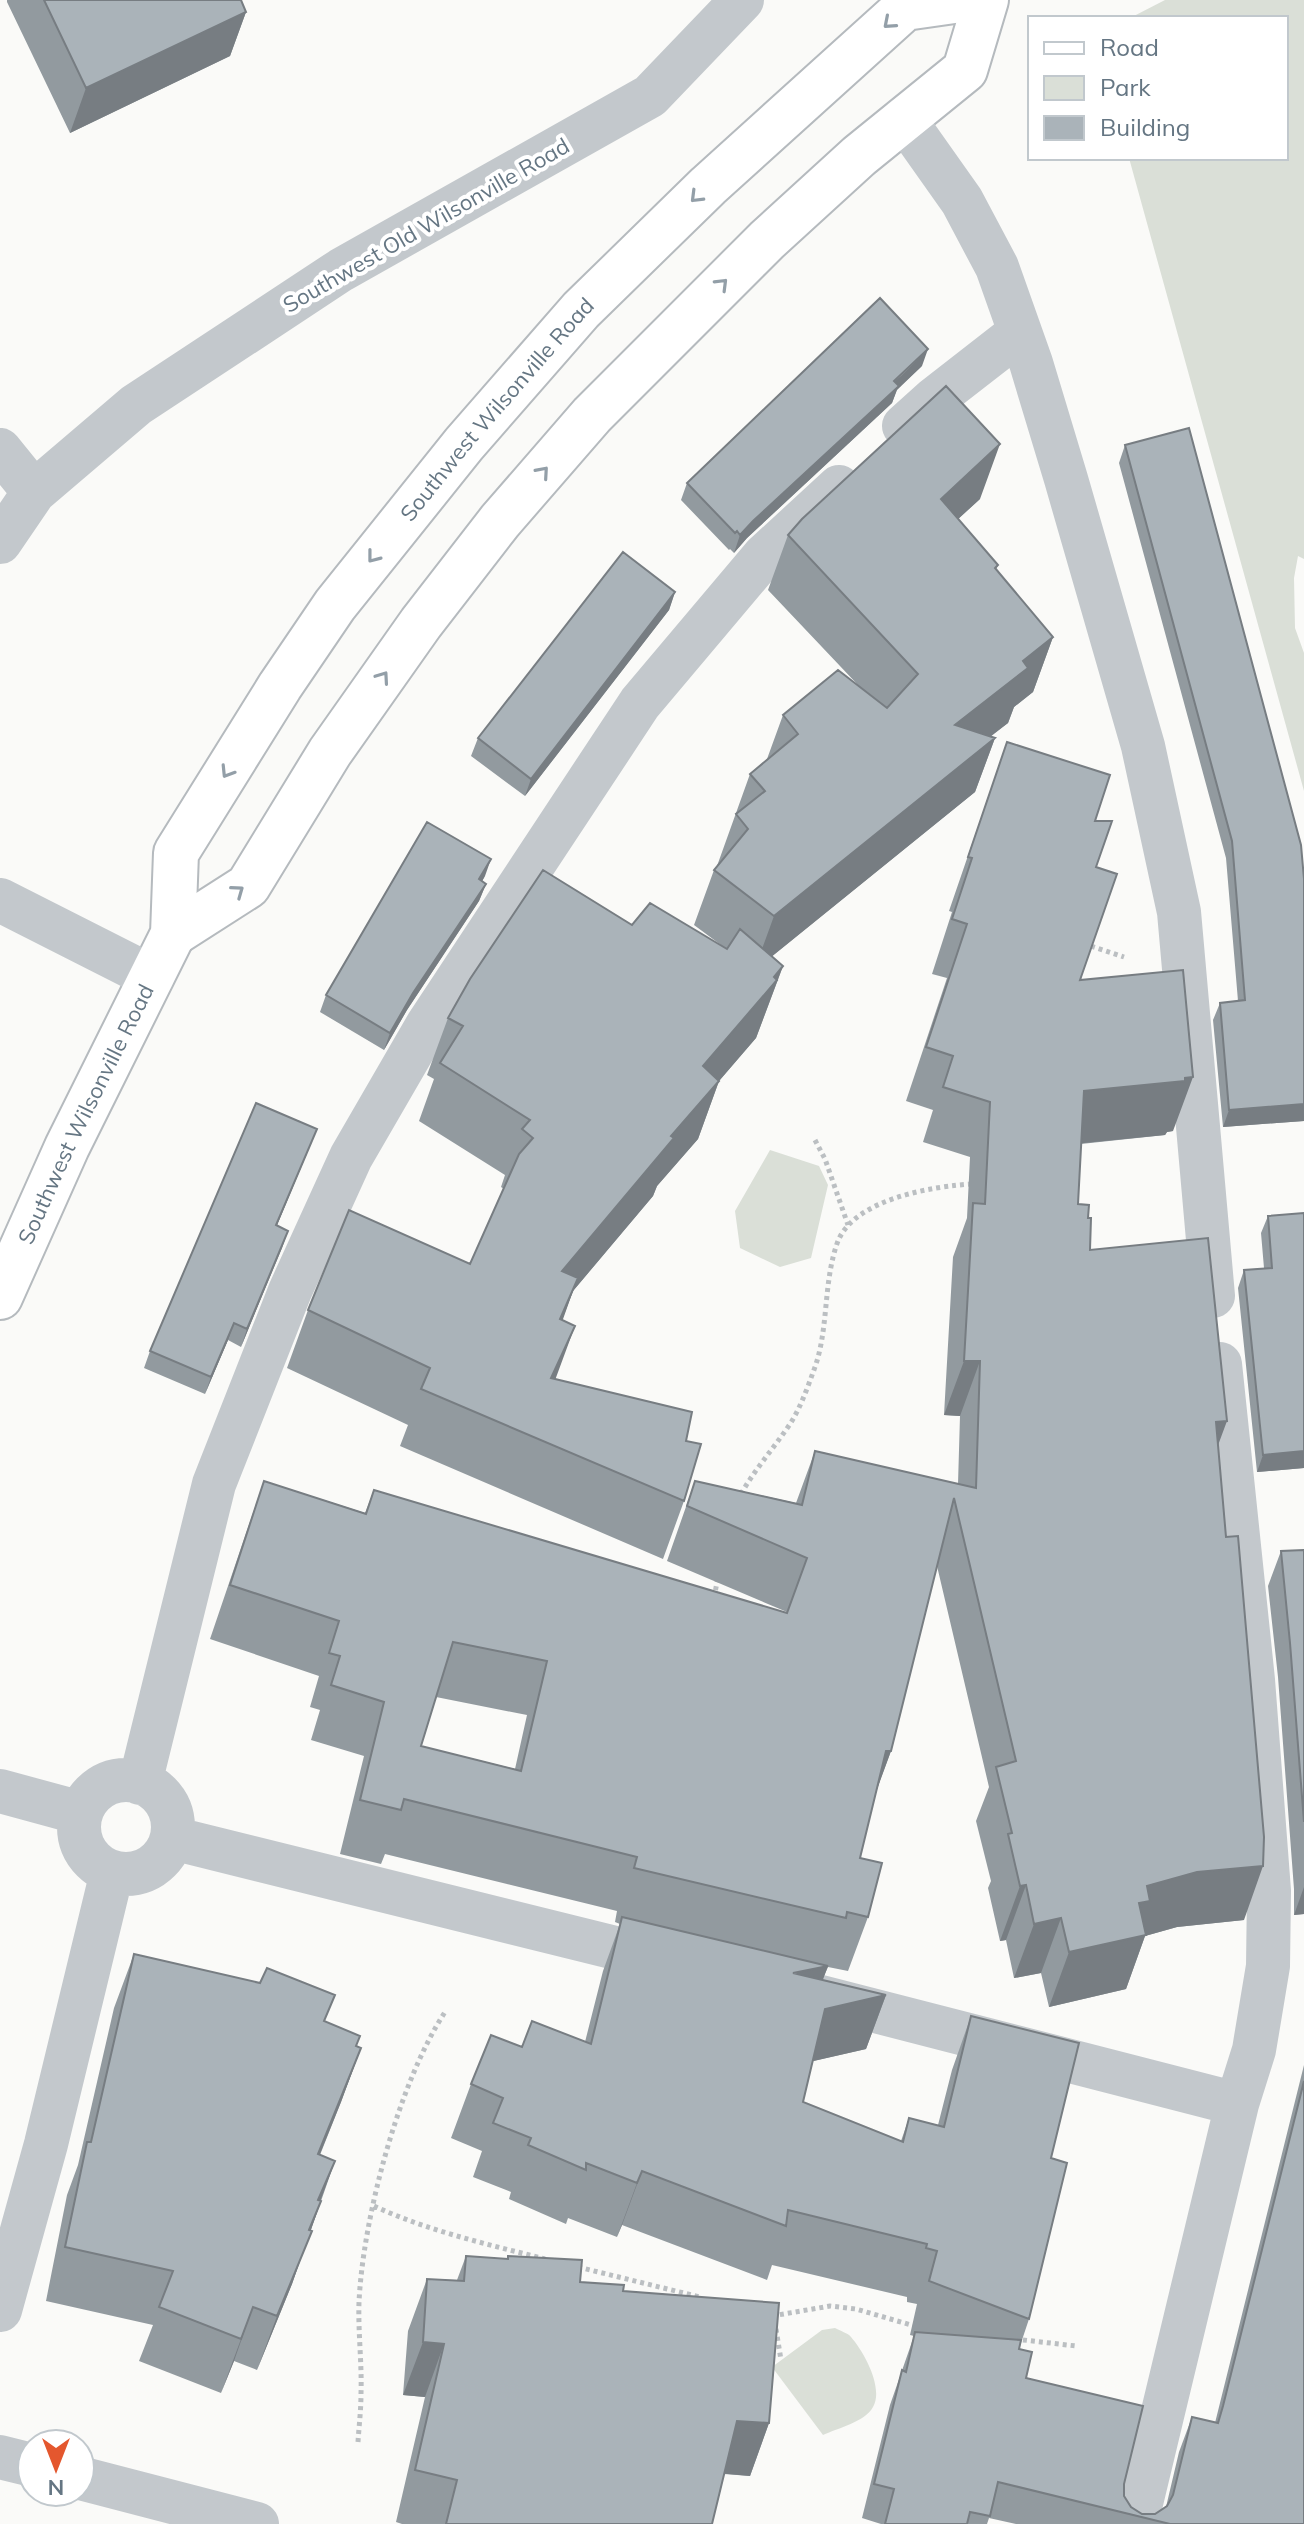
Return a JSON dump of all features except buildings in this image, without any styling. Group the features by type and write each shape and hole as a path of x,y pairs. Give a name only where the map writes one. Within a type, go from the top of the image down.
{"main road":[{"name":"Southwest Wilsonville Road","path":"0,1297 56,1171 173,934 176,853 280,686 335,605 464,444 581,310 708,186 905,8 961,0"},
{"path":"173,934 248,886 330,752 421,623 500,521 592,415 767,240 904,119 965,70 986,0"}],"street":[{"name":"Southwest Old Wilsonville Road","path":"0,542 34,492 136,405 341,270 650,96 742,0"},
{"path":"904,119 962,201 997,267 1020,332 1143,746 1179,912 1205,1213 1253,1680 1269,1891 1268,1966 1254,2050 1237,2104 1136,2524"},
{"path":"140,1783 214,1484 290,1291 351,1157 428,1024 640,703 764,556 934,399 1020,332"},
{"path":"0,450 34,492"},
{"path":"0,900 152,977"},
{"path":"123,1781 140,1783 159,1793 166,1801 173,1821 172,1838 165,1853 154,1865 128,1874 112,1872 98,1865 87,1854 80,1834 81,1813 89,1798 101,1787 123,1781"},
{"path":"0,1791 81,1813"},
{"path":"172,1838 704,1969"},
{"path":"0,2310 46,2144 112,1872"},
{"path":"779,1987 1237,2104"},
{"path":"96,2482 257,2524"}],"path":[{"path":"1091,946 1128,958"},
{"path":"815,1140 825,1159 848,1225"},
{"path":"737,1501 760,1463 792,1421 815,1366 833,1260 838,1242 848,1225 859,1214 901,1197 953,1185 976,1184"},
{"path":"704,1594 714,1600 720,1568"},
{"path":"358,2442 362,2393 359,2302 363,2260 383,2165 416,2067 431,2033 445,2012"},
{"path":"374,2206 446,2233 553,2261"},
{"path":"568,2264 704,2299"},
{"path":"763,2314 773,2316 830,2306 856,2309 925,2329"},
{"path":"773,2316 781,2360"},
{"path":"1004,2338 1076,2346"}],"green space":[{"path":"1165,0 1304,0 1304,559 1298,556 1294,578 1295,628 1304,653 1304,791 1130,160 1288,160 1288,16 1134,16"},
{"path":"770,1150 819,1166 828,1185 811,1258 780,1267 740,1248 735,1211"},
{"path":"835,2328 850,2336 861,2352 871,2370 876,2399 864,2417 823,2435 772,2367 822,2330"}]}
